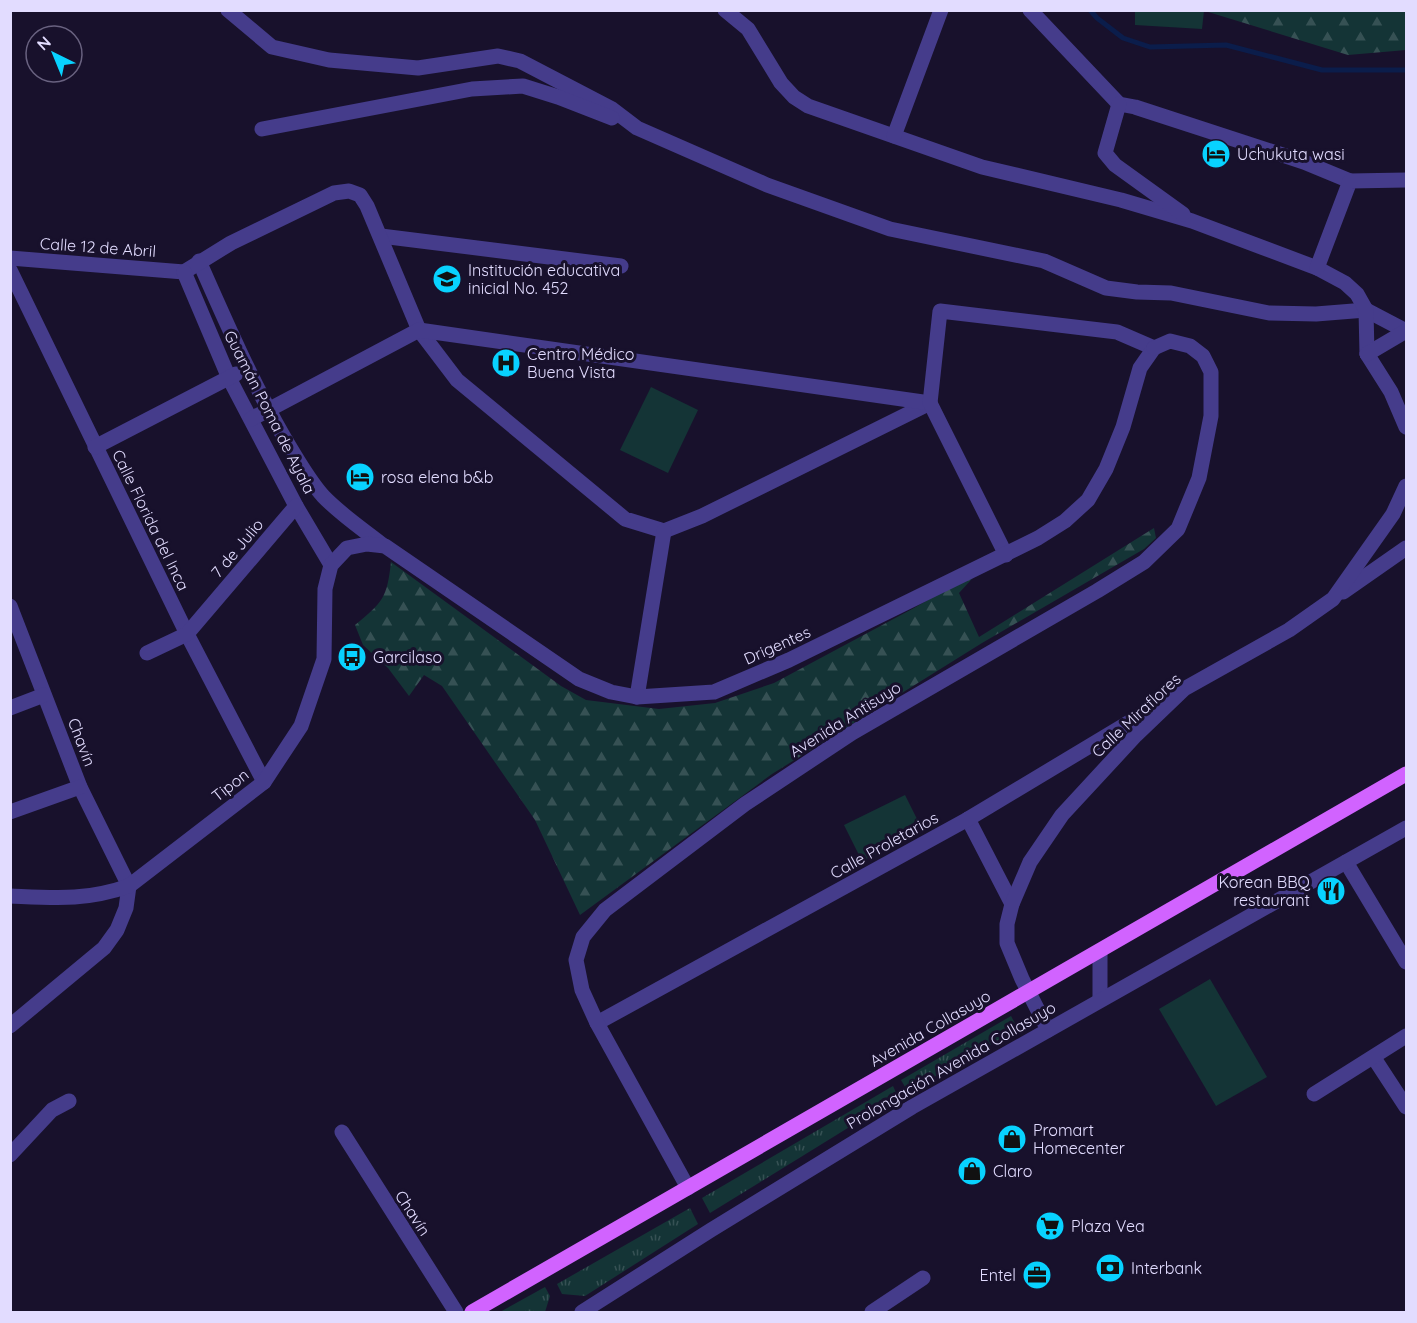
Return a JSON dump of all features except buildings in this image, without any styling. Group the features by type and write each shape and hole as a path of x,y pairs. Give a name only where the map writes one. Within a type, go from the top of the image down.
{"main road":[{"name":"Avenida Collasuyo","path":"472,1312 1407,774"}],"street":[{"path":"228,10 272,47 329,60 418,68 498,56 520,61 612,109 637,128"},
{"path":"724,10 748,29 781,83 794,97 808,106 982,167 1121,200 1192,221 1317,268 1345,283 1358,294 1366,310 1367,354 1391,392 1407,427"},
{"path":"894,136 941,10"},
{"path":"1030,10 1119,104 1135,107 1304,162 1350,182 1407,180"},
{"path":"262,129 472,89 523,86 637,128 767,185 879,225 1044,261 1106,288 1171,293 1269,313 1316,315 1366,310 1406,331"},
{"path":"1119,104 1105,153 1115,165 1192,221"},
{"path":"1317,268 1350,182"},
{"path":"184,272 231,243 334,193 349,190 360,195 381,236 419,330 457,380 625,519 664,531 702,516 930,403"},
{"path":"381,236 621,266"},
{"name":"Calle 12 de Abril","path":"10,258 184,272"},
{"name":"Drigentes","path":"199,261 269,411 309,479 324,497 385,546 579,679 610,692 637,697 714,692 789,660 1006,555 1065,521 1088,500 1106,469 1123,428 1140,368 1154,348"},
{"name":"Calle Florida del Inca","path":"10,270 187,634 264,782"},
{"name":"Guamán Poma de Ayala","path":"184,272 229,378 296,506 331,565"},
{"path":"1006,555 930,403 940,311 1117,332 1154,348"},
{"path":"251,419 419,330 930,403"},
{"path":"1367,354 1406,331"},
{"name":"Avenida Antisuyo","path":"688,1188 597,1023 582,990 576,960 583,937 605,910 745,804 852,733 1144,562 1178,529 1199,478 1210,416 1211,372 1203,356 1190,346 1170,341 1154,348"},
{"path":"95,447 247,368"},
{"name":"Calle Miraflores","path":"1048,1030 1007,944 1007,924 1012,904 1030,862 1062,815 1136,735 1184,689 1289,630 1333,599 1393,514 1407,486"},
{"name":"7 de Julio","path":"147,653 187,634 296,506"},
{"path":"637,697 664,531"},
{"path":"331,565 347,548 367,544 385,546"},
{"path":"1333,599 1407,548"},
{"name":"Tipon","path":"10,896 70,899 109,893 129,886 264,782 301,726 324,659 325,589 331,565"},
{"name":"Chavín","path":"10,606 80,787 129,886"},
{"name":"Calle Proletarios","path":"597,1023 968,819 1184,689"},
{"path":"10,708 44,695"},
{"path":"10,812 80,787"},
{"path":"968,819 1012,904"},
{"name":"Prolongación Avenida Collasuyo","path":"582,1312 856,1140 1407,828"},
{"path":"1346,862 1407,962"},
{"path":"10,1026 104,948 117,930 126,908 129,886"},
{"path":"1100,951 1100,1000"},
{"path":"1314,1095 1407,1036"},
{"path":"1374,1058 1407,1107"},
{"path":"10,1155 52,1110 69,1101"},
{"name":"Chavín","path":"342,1132 456,1312"},
{"path":"872,1312 923,1278"}],"green space":[{"path":"1135,11 1204,11 1202,29 1135,25"},
{"path":"1205,11 1406,11 1406,50 1348,55"},
{"path":"651,387 698,410 668,473 620,450"},
{"path":"1154,528 1156,538 1144,549 982,643 772,774 580,915 535,820 442,686 424,675 409,696 388,668 363,645 355,625 372,611 382,598 388,584 391,562 561,686 586,700 659,709 715,703 774,683 980,570 959,593 979,637"},
{"path":"905,795 923,831 862,861 844,825"},
{"path":"1210,979 1267,1077 1216,1106 1159,1009"},
{"path":"1011,1016 1018,1029 908,1092 901,1080"},
{"path":"893,1086 898,1097 710,1213 702,1198"},
{"path":"690,1208 698,1224 585,1296 562,1294 557,1284"},
{"path":"545,1287 550,1296 545,1312 500,1312"}],"waterway":[{"path":"1090,10 1123,38 1150,47 1226,45 1322,70 1406,70"}],"place":[{"name":"Uchukuta wasi","path":"1216,154"},
{"name":"Institución educativa inicial No. 452","path":"447,279"},
{"name":"Centro Médico Buena Vista","path":"506,363"},
{"name":"rosa elena b&b","path":"360,477"},
{"name":"Garcilaso","path":"352,657"},
{"name":"Korean BBQ restaurant","path":"1331,891"},
{"name":"Promart Homecenter","path":"1012,1139"},
{"name":"Claro","path":"972,1171"},
{"name":"Plaza Vea","path":"1050,1226"},
{"name":"Interbank","path":"1110,1268"},
{"name":"Entel","path":"1037,1275"}]}
